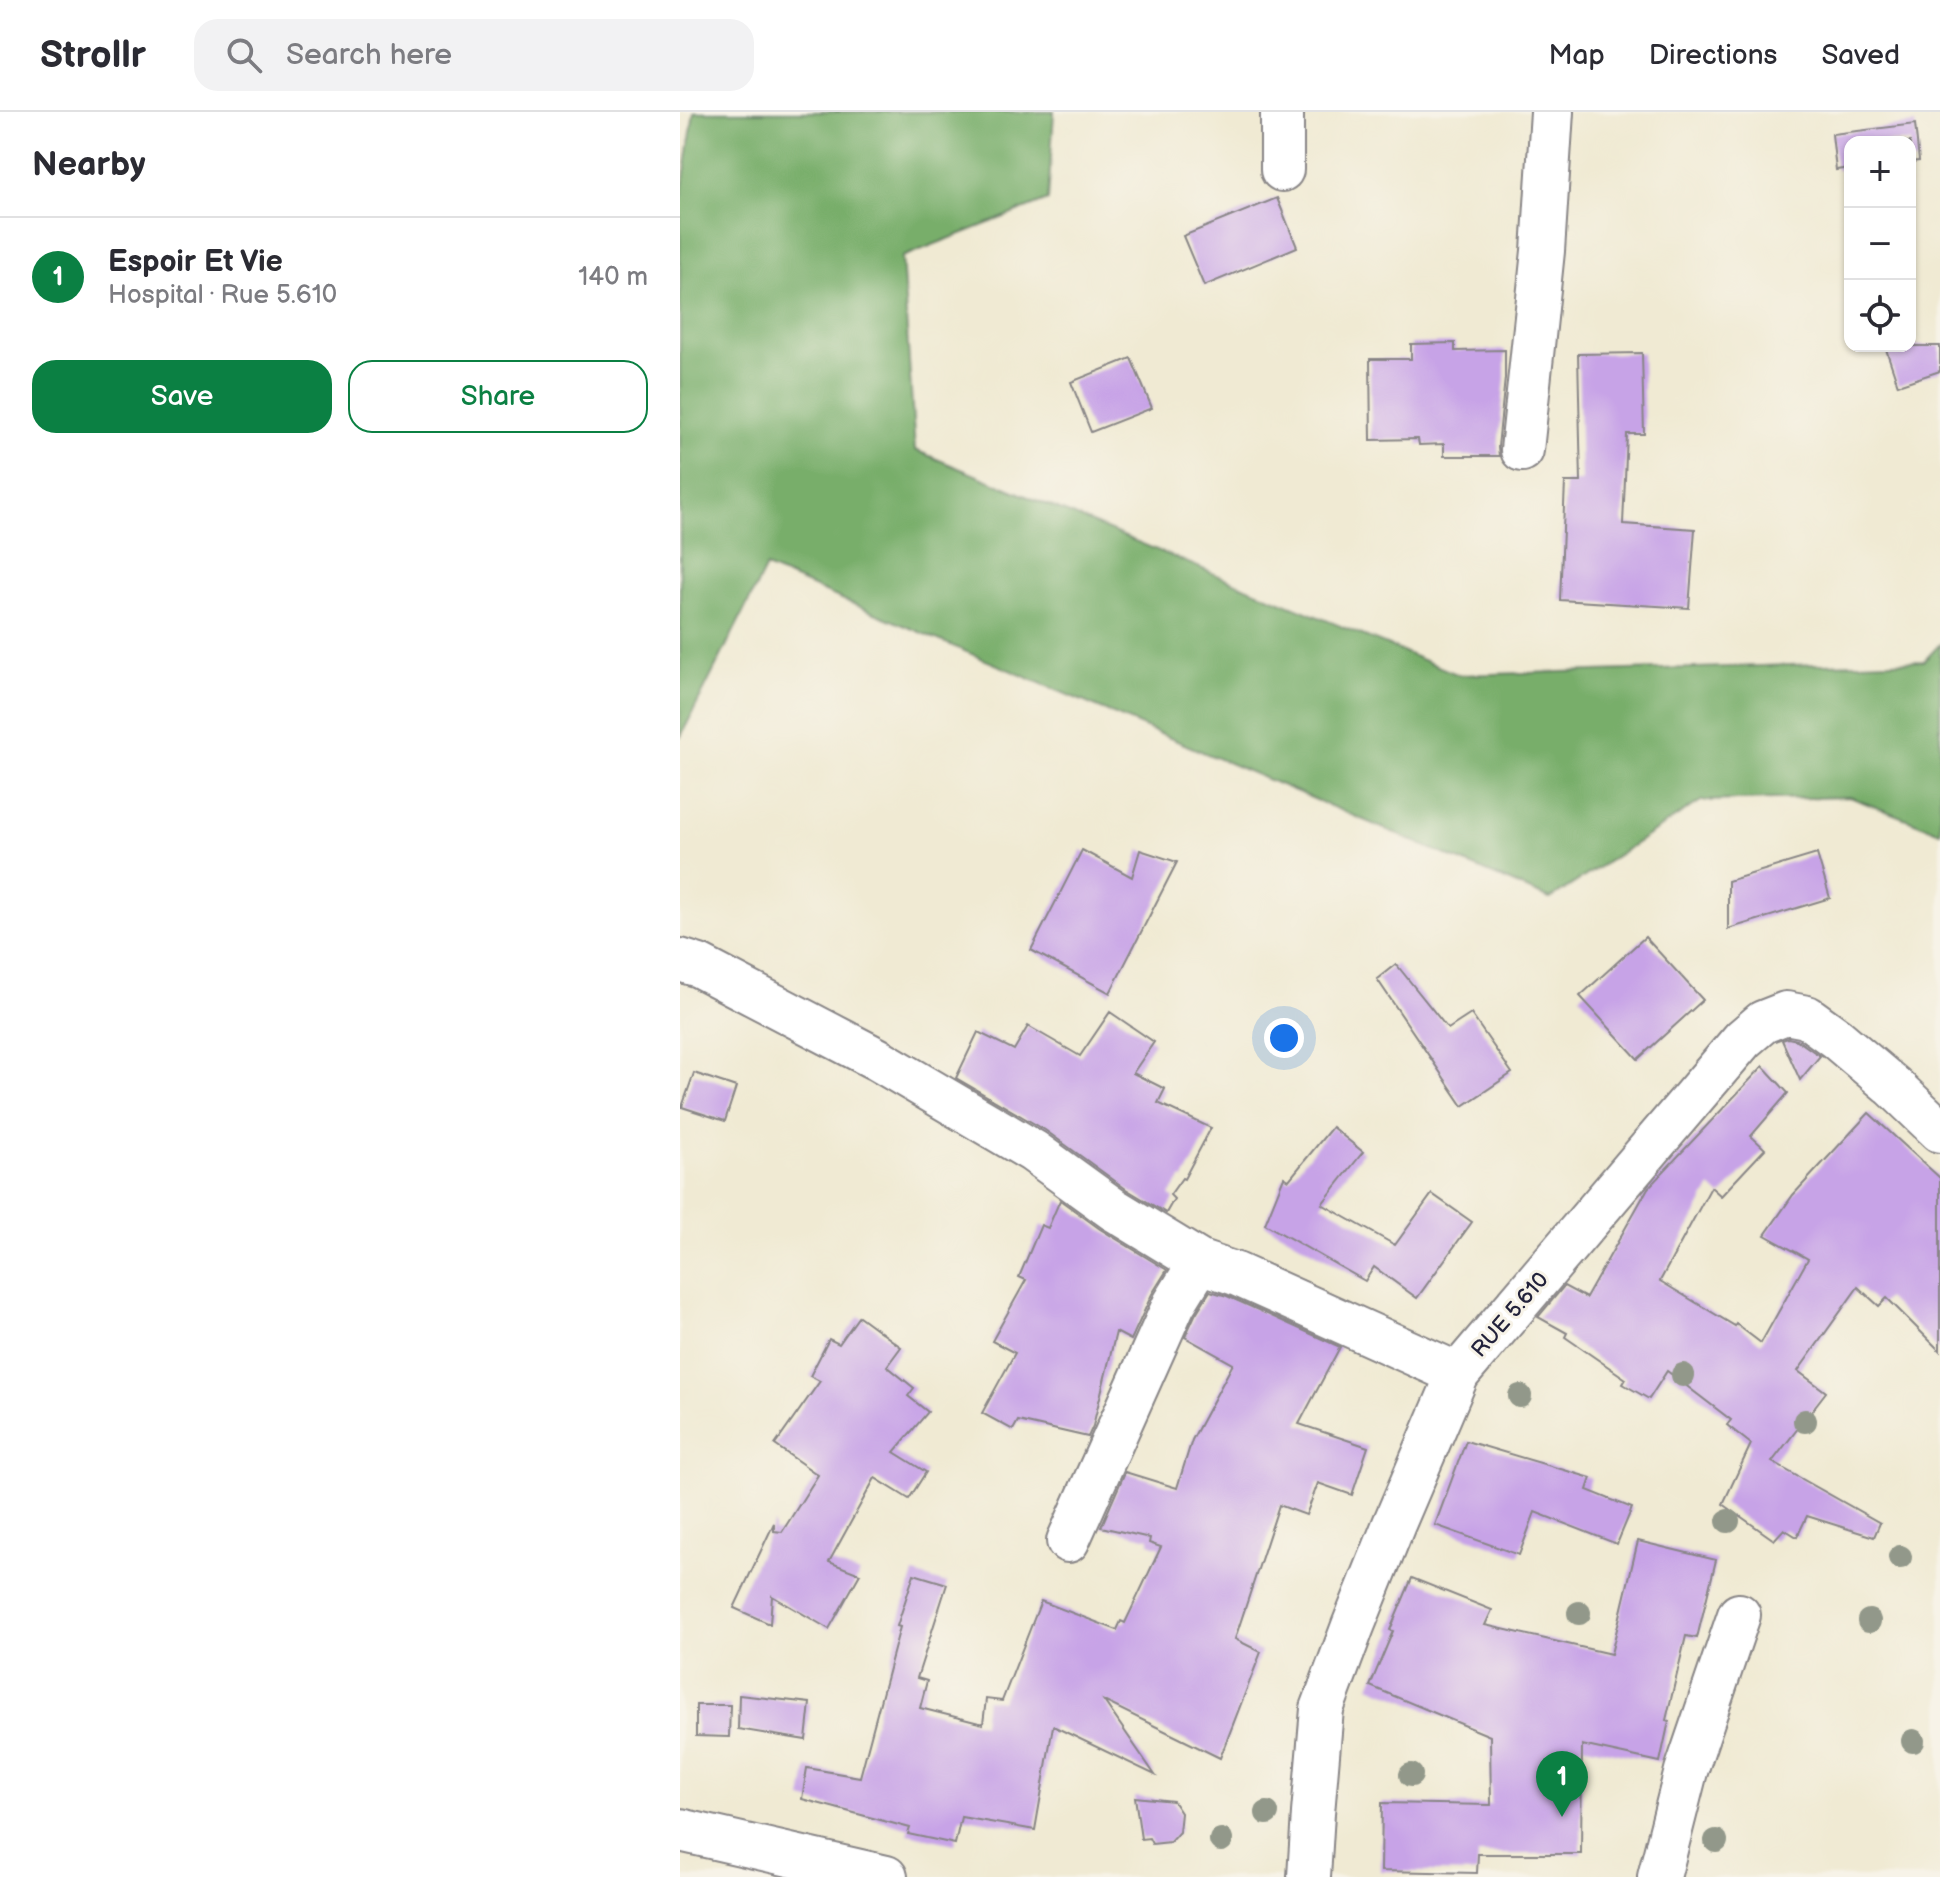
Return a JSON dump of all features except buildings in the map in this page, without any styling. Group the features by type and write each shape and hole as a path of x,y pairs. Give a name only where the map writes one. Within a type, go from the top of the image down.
{"street":[{"path":"1282,112 1282,170"},
{"path":"1522,450 1543,251 1552,112"},
{"path":"680,960 699,966 877,1059 1033,1151 1113,1209 1200,1262 1236,1274 1458,1374"},
{"name":"RUE 5.610","path":"1309,1877 1322,1709 1382,1553 1458,1374 1743,1039 1763,1022 1786,1013 1807,1017 1848,1048 1940,1131"},
{"path":"1068,1541 1174,1304 1200,1262"},
{"path":"1659,1877 1686,1771 1739,1615"},
{"path":"680,1830 886,1877"}],"green space":[{"path":"694,112 1054,112 1048,200 902,257 915,450 1459,675 1924,661 1940,644 1940,832 1850,797 1701,801 1550,899 766,567 680,738 680,205"}],"place":[{"name":"Espoir Et Vie","path":"1562,1817"}]}
